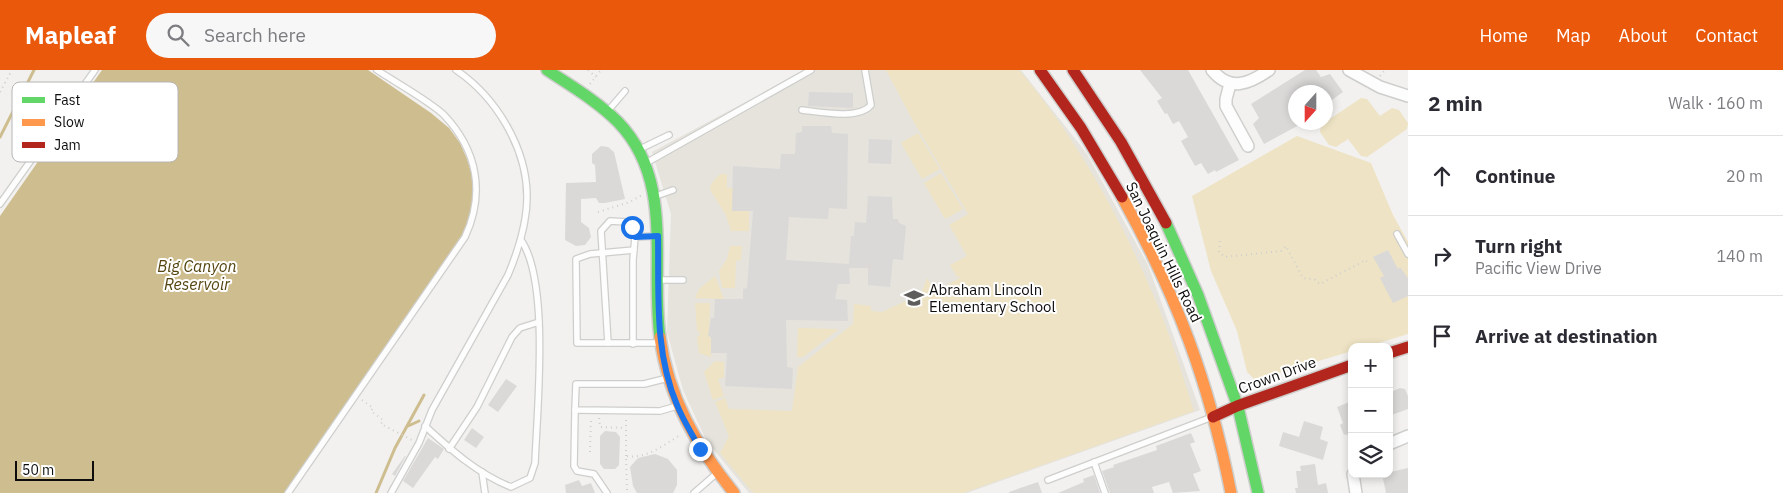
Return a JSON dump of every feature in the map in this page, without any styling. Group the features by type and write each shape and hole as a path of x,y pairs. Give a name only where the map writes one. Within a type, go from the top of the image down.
{"main road":[{"path":"546,70 607,112 628,133 646,163 650,195 658,207 657,313 668,378 677,406 700,449 716,473 734,493"},
{"name":"San Joaquin Hills Road","path":"1040,70 1058,92 1097,154 1140,229 1183,320 1212,417 1231,493"},
{"name":"San Joaquin Hills Road","path":"1073,70 1102,111 1150,189 1187,267 1212,328 1243,424 1258,493"},
{"path":"1393,352 1408,346"},
{"name":"Crown Drive","path":"1212,417 1237,406 1348,366"}],"street":[{"path":"1212,70 1221,79 1230,84 1244,84 1253,81 1269,70"},
{"path":"1349,70 1380,87 1408,96"},
{"path":"1230,84 1226,106 1248,146"},
{"path":"1393,442 1408,436"},
{"path":"1354,478 1356,493"}],"lane":[{"path":"86,82 95,70"},
{"path":"288,493 460,245 474,217 478,194 474,167 460,137 444,115 377,70"},
{"path":"391,493 419,443 424,426 508,275 521,240 527,197 522,163 492,101 468,78 456,70"},
{"path":"646,163 812,70"},
{"path":"802,110 856,114 867,110 871,105 865,70"},
{"path":"607,112 625,90"},
{"path":"638,150 668,135"},
{"path":"0,204 30,162"},
{"path":"650,195 673,190"},
{"path":"608,343 604,253 601,231 610,221 627,222 635,237 633,344"},
{"path":"1397,234 1408,254"},
{"path":"635,237 658,236"},
{"path":"424,426 449,449 482,472 511,486 530,478 535,463 539,304 529,252 521,240"},
{"path":"634,250 590,254 576,259 577,343 661,343"},
{"path":"658,280 683,280"},
{"path":"449,449 477,407 512,337 520,328 539,322"},
{"path":"607,493 594,474 577,471 574,466 576,384 644,384 668,378"},
{"path":"574,410 660,411 677,406"},
{"path":"1048,480 1212,417"},
{"path":"1094,462 1105,493"},
{"path":"482,472 485,493"},
{"path":"694,493 716,473"}],"path":[{"path":"0,92 12,70"},
{"path":"588,70 596,77"},
{"path":"590,84 601,70"},
{"path":"598,212 650,195"},
{"path":"1220,241 1219,252 1225,257 1281,251 1286,246 1303,278 1314,280 1320,284 1366,260 1367,262"},
{"path":"361,399 373,408 371,411 382,420 380,423 406,438"},
{"path":"590,452 591,418 599,418 600,427 626,428"},
{"path":"626,419 627,490"},
{"path":"626,456 638,458 679,436"}],"shaded area":[{"name":"Abraham Lincoln Elementary School","path":"805,70 1021,70 1087,154 1148,265 1200,410 967,493 749,493 706,440 683,390 667,332 671,214 652,152"},
{"path":"886,70 1019,70 1059,121 1077,148 1125,233 1164,321 1194,411 963,493 754,493 749,488 720,453 729,436 715,402 725,398 729,409 792,411 798,367 853,324 854,304 871,306 871,311 882,312 921,294 927,278 935,292 961,277 957,277 950,265 967,256 949,225 968,214 911,117"},
{"path":"1361,98 1367,99 1380,116 1392,108 1399,110 1408,123 1407,129 1367,157 1361,156 1348,139 1336,147 1329,145 1320,132 1320,130 1333,130 1333,117"},
{"path":"918,133 940,169 922,179 901,143"},
{"path":"1297,136 1371,163 1393,215 1408,242 1408,334 1379,343 1348,343 1348,352 1255,380 1247,372 1237,331 1211,271 1192,196"},
{"path":"941,173 963,209 945,219 924,183"},
{"path":"720,174 727,174 727,188 733,188 749,211 749,231 731,231 726,215 710,190 711,184"},
{"path":"730,246 742,246 741,260 736,261 735,288 722,288 719,271 727,259"},
{"path":"715,276 724,299 695,298 699,289"},
{"path":"695,303 710,303 709,337 711,338 711,357 699,353 697,337 700,332 697,331"},
{"path":"798,328 839,329 803,357 797,357"},
{"path":"715,361 724,362 724,377 718,379 724,396 713,400 704,372"}],"water":[{"name":"Big Canyon Reservoir","path":"102,70 368,70 431,113 449,128 460,143 473,178 474,192 472,212 462,235 284,493 0,493 0,216 38,162 178,162 178,82 94,82"}],"building":[{"path":"1140,70 1188,70 1239,160 1208,174 1201,163 1195,166 1181,141 1188,137 1179,121 1173,124 1167,113 1165,114 1157,101 1162,98"},
{"path":"1305,70 1316,70 1321,77 1330,74 1343,92 1333,99 1333,85 1288,85 1288,130 1290,130 1264,144 1253,124 1259,118 1251,104"},
{"path":"809,92 853,93 853,108 808,106"},
{"path":"802,126 831,126 832,133 848,134 847,209 829,208 828,219 789,217 786,260 849,264 851,236 854,236 855,222 866,223 868,196 892,197 893,219 898,219 899,223 906,226 903,260 893,259 890,287 868,285 868,268 849,268 850,284 838,284 835,299 847,300 848,321 786,320 787,367 793,368 792,389 725,386 727,353 711,353 711,337 708,336 711,318 714,318 715,299 743,299 743,289 747,288 753,211 732,211 733,166 780,169 781,154 795,154 796,133 802,132"},
{"path":"869,139 892,140 891,164 868,163"},
{"path":"601,146 608,147 614,152 625,199 599,203 596,198 581,199 581,222 589,228 591,237 585,245 576,246 565,240 566,183 596,182 592,154"},
{"path":"1388,250 1398,269 1400,267 1408,278 1408,296 1393,303 1380,278 1384,276 1373,257"},
{"path":"506,379 517,386 498,412 488,405"},
{"path":"1400,388 1405,389 1408,396 1408,409 1393,415 1393,391"},
{"path":"1348,403 1348,436 1347,434 1344,435 1340,425 1343,423 1337,407"},
{"path":"1304,421 1323,427 1320,439 1328,442 1323,460 1279,446 1283,432 1299,437"},
{"path":"472,428 484,437 476,448 464,440"},
{"path":"605,431 616,432 620,437 619,465 615,469 604,469 600,464 600,436"},
{"path":"1191,433 1195,442 1190,444 1201,471 1193,474 1200,491 1173,493 1169,482 1152,487 1154,493 1110,493 1102,471 1114,467 1113,465 1157,450 1156,446"},
{"path":"428,438 444,449 438,459 435,457 413,488 403,481"},
{"path":"655,454 668,459 677,470 677,485 673,493 637,493 633,486 630,467 638,458"},
{"path":"406,456 395,476 392,474"},
{"path":"1315,464 1318,485 1326,483 1328,493 1296,493 1295,488 1298,488 1296,471 1301,471 1300,466"},
{"path":"1408,468 1408,493 1386,493 1383,478 1393,478 1393,471"},
{"path":"1094,475 1100,493 1058,493 1084,482 1083,479"},
{"path":"579,480 582,486 591,483 595,493 566,493 565,485"},
{"path":"1038,482 1042,493 1009,493 1009,492"}],"waterway":[{"path":"28,82 34,70"},
{"path":"0,137 12,113"},
{"path":"376,493 395,448 424,395"},
{"path":"408,426 419,421"}],"traffic: fast":[{"path":"547,70 610,114 636,145 647,170 654,197 657,224 660,337"},
{"path":"1166,223 1198,295 1238,407 1258,493"}],"traffic: slow":[{"path":"1122,197 1159,269 1189,341 1212,414 1231,493"},
{"path":"660,337 670,380 686,420 708,458 734,493"}],"traffic: jam":[{"path":"1040,70 1081,128 1122,197"},
{"path":"1073,70 1121,142 1166,223"},
{"path":"1393,352 1408,347"},
{"path":"1213,417 1237,406 1348,366"}],"place":[{"name":"Abraham Lincoln Elementary School","path":"914,298"}],"route":[{"path":"632,227 635,237 658,236 657,313 662,352 673,396 700,449"}]}
